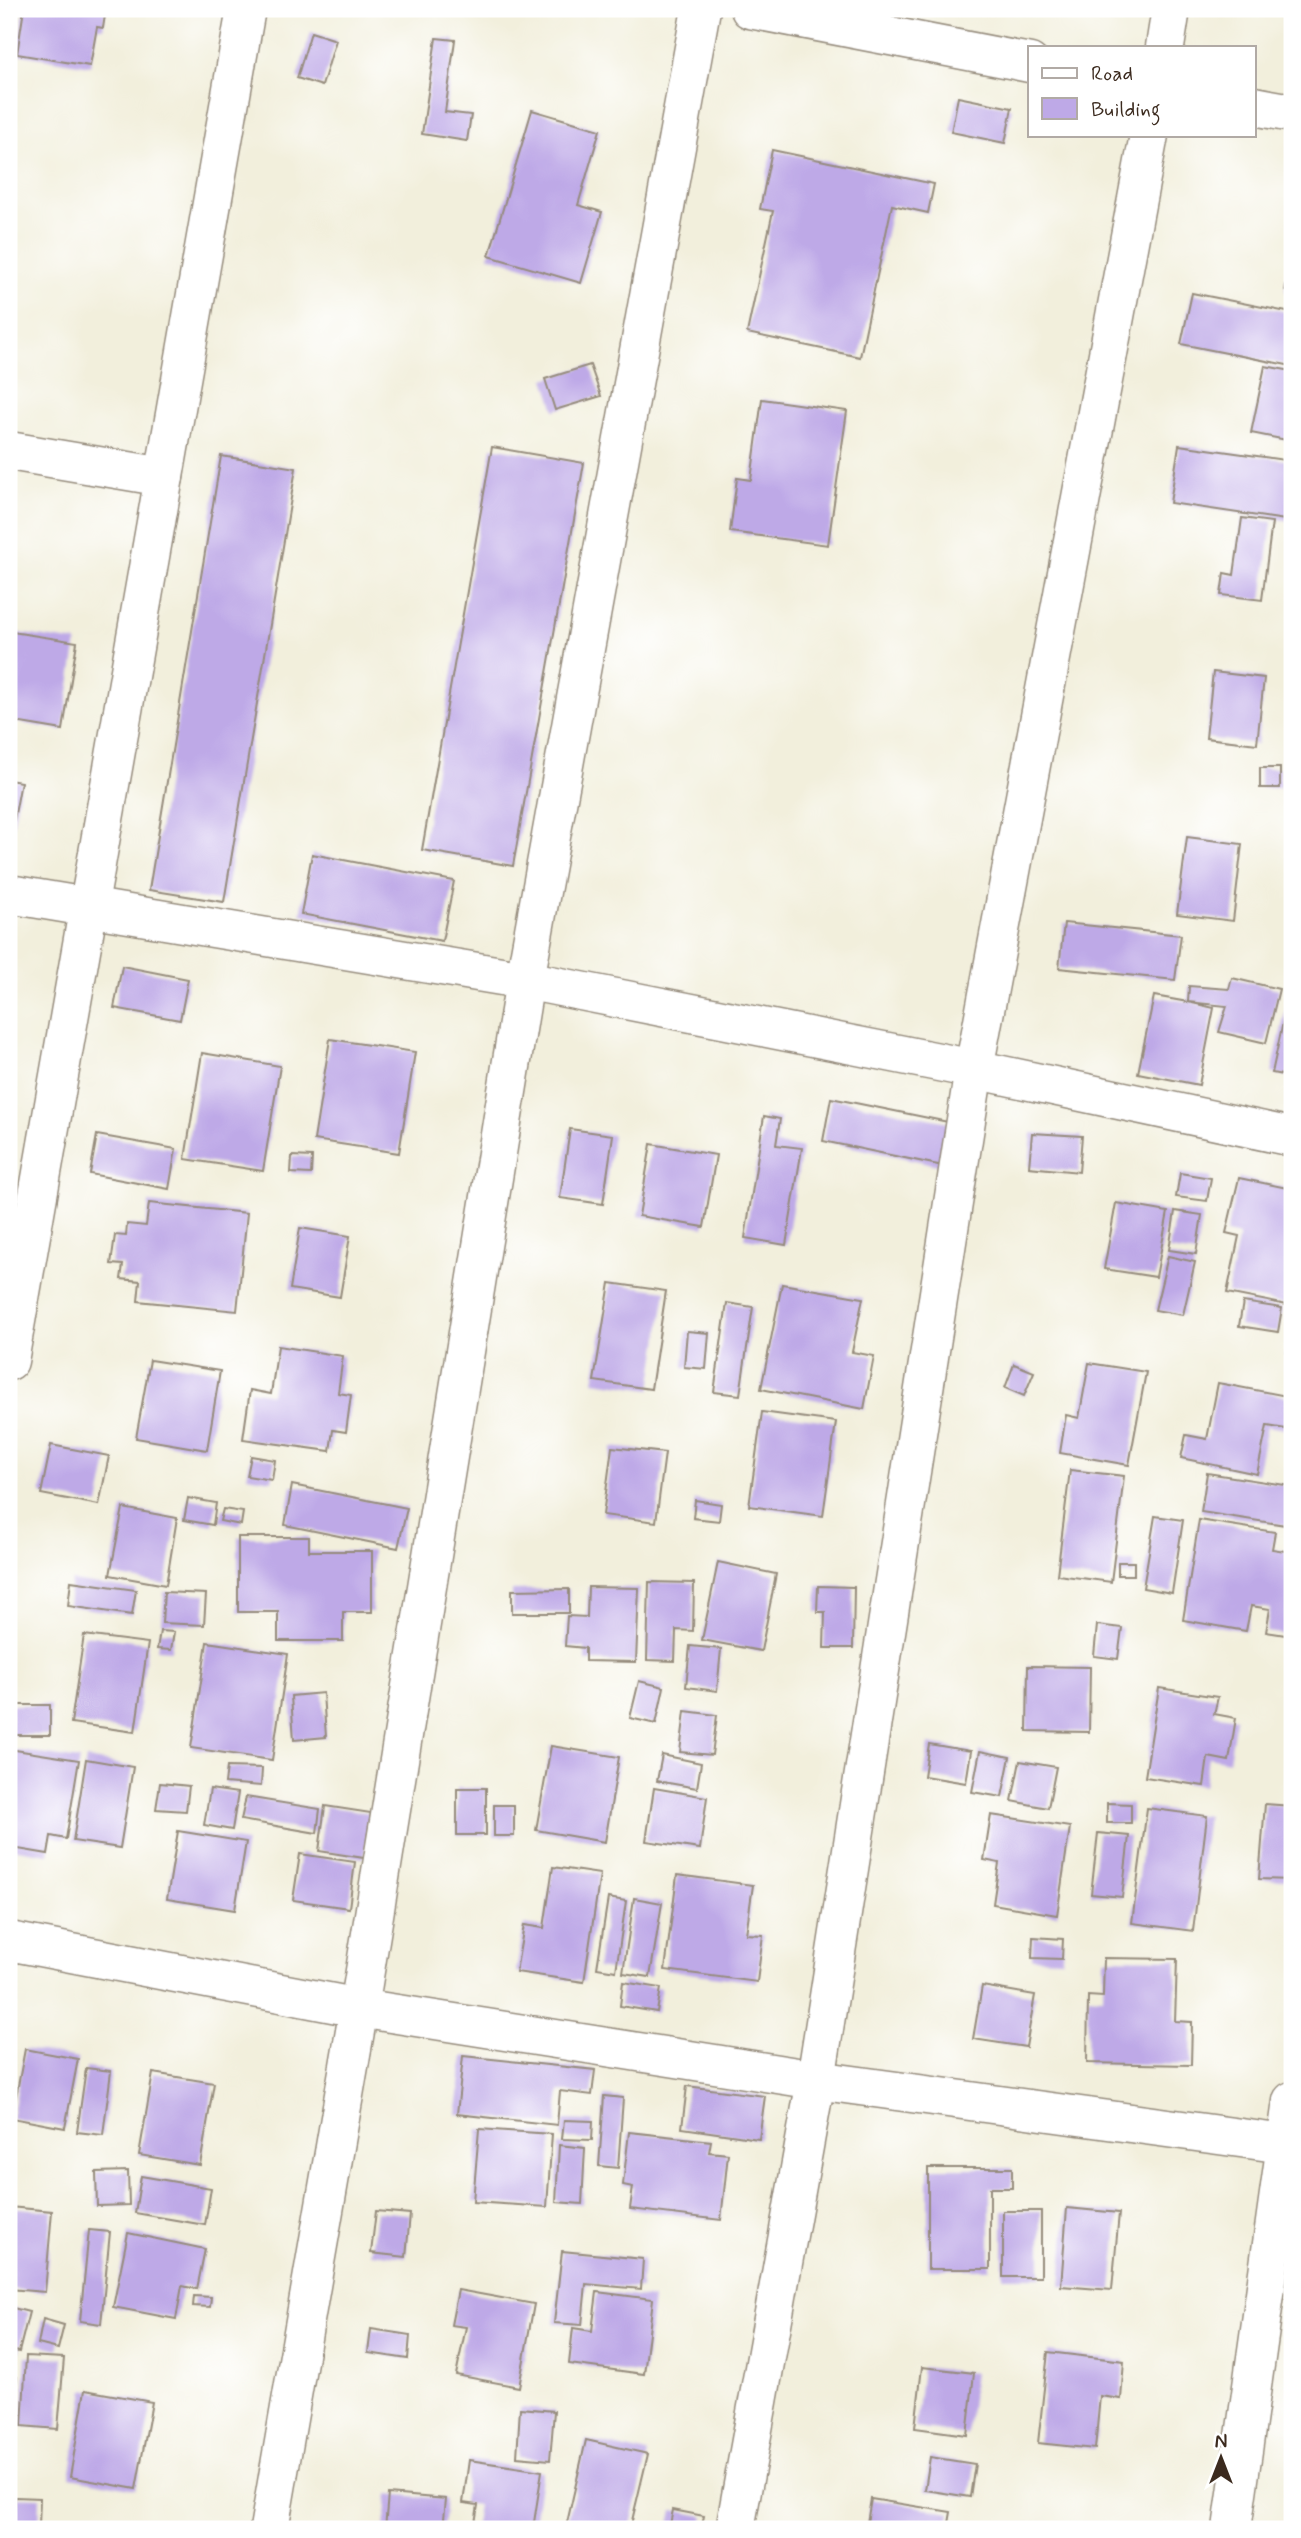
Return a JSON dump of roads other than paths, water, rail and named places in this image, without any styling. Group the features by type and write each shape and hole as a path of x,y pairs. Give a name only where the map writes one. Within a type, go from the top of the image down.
{"street":[{"path":"9,1362 246,9"},
{"path":"270,2529 359,2008 526,979 701,9"},
{"path":"750,9 1028,63"},
{"path":"1165,46 1171,9"},
{"path":"1256,106 1292,113"},
{"path":"735,2529 816,2080 974,1069 1149,136"},
{"path":"9,451 164,477"},
{"path":"9,894 526,979 974,1069 1292,1137"},
{"path":"9,1941 359,2008 816,2080 1289,2144"},
{"path":"1232,2529 1289,2144 1292,2101"}]}
